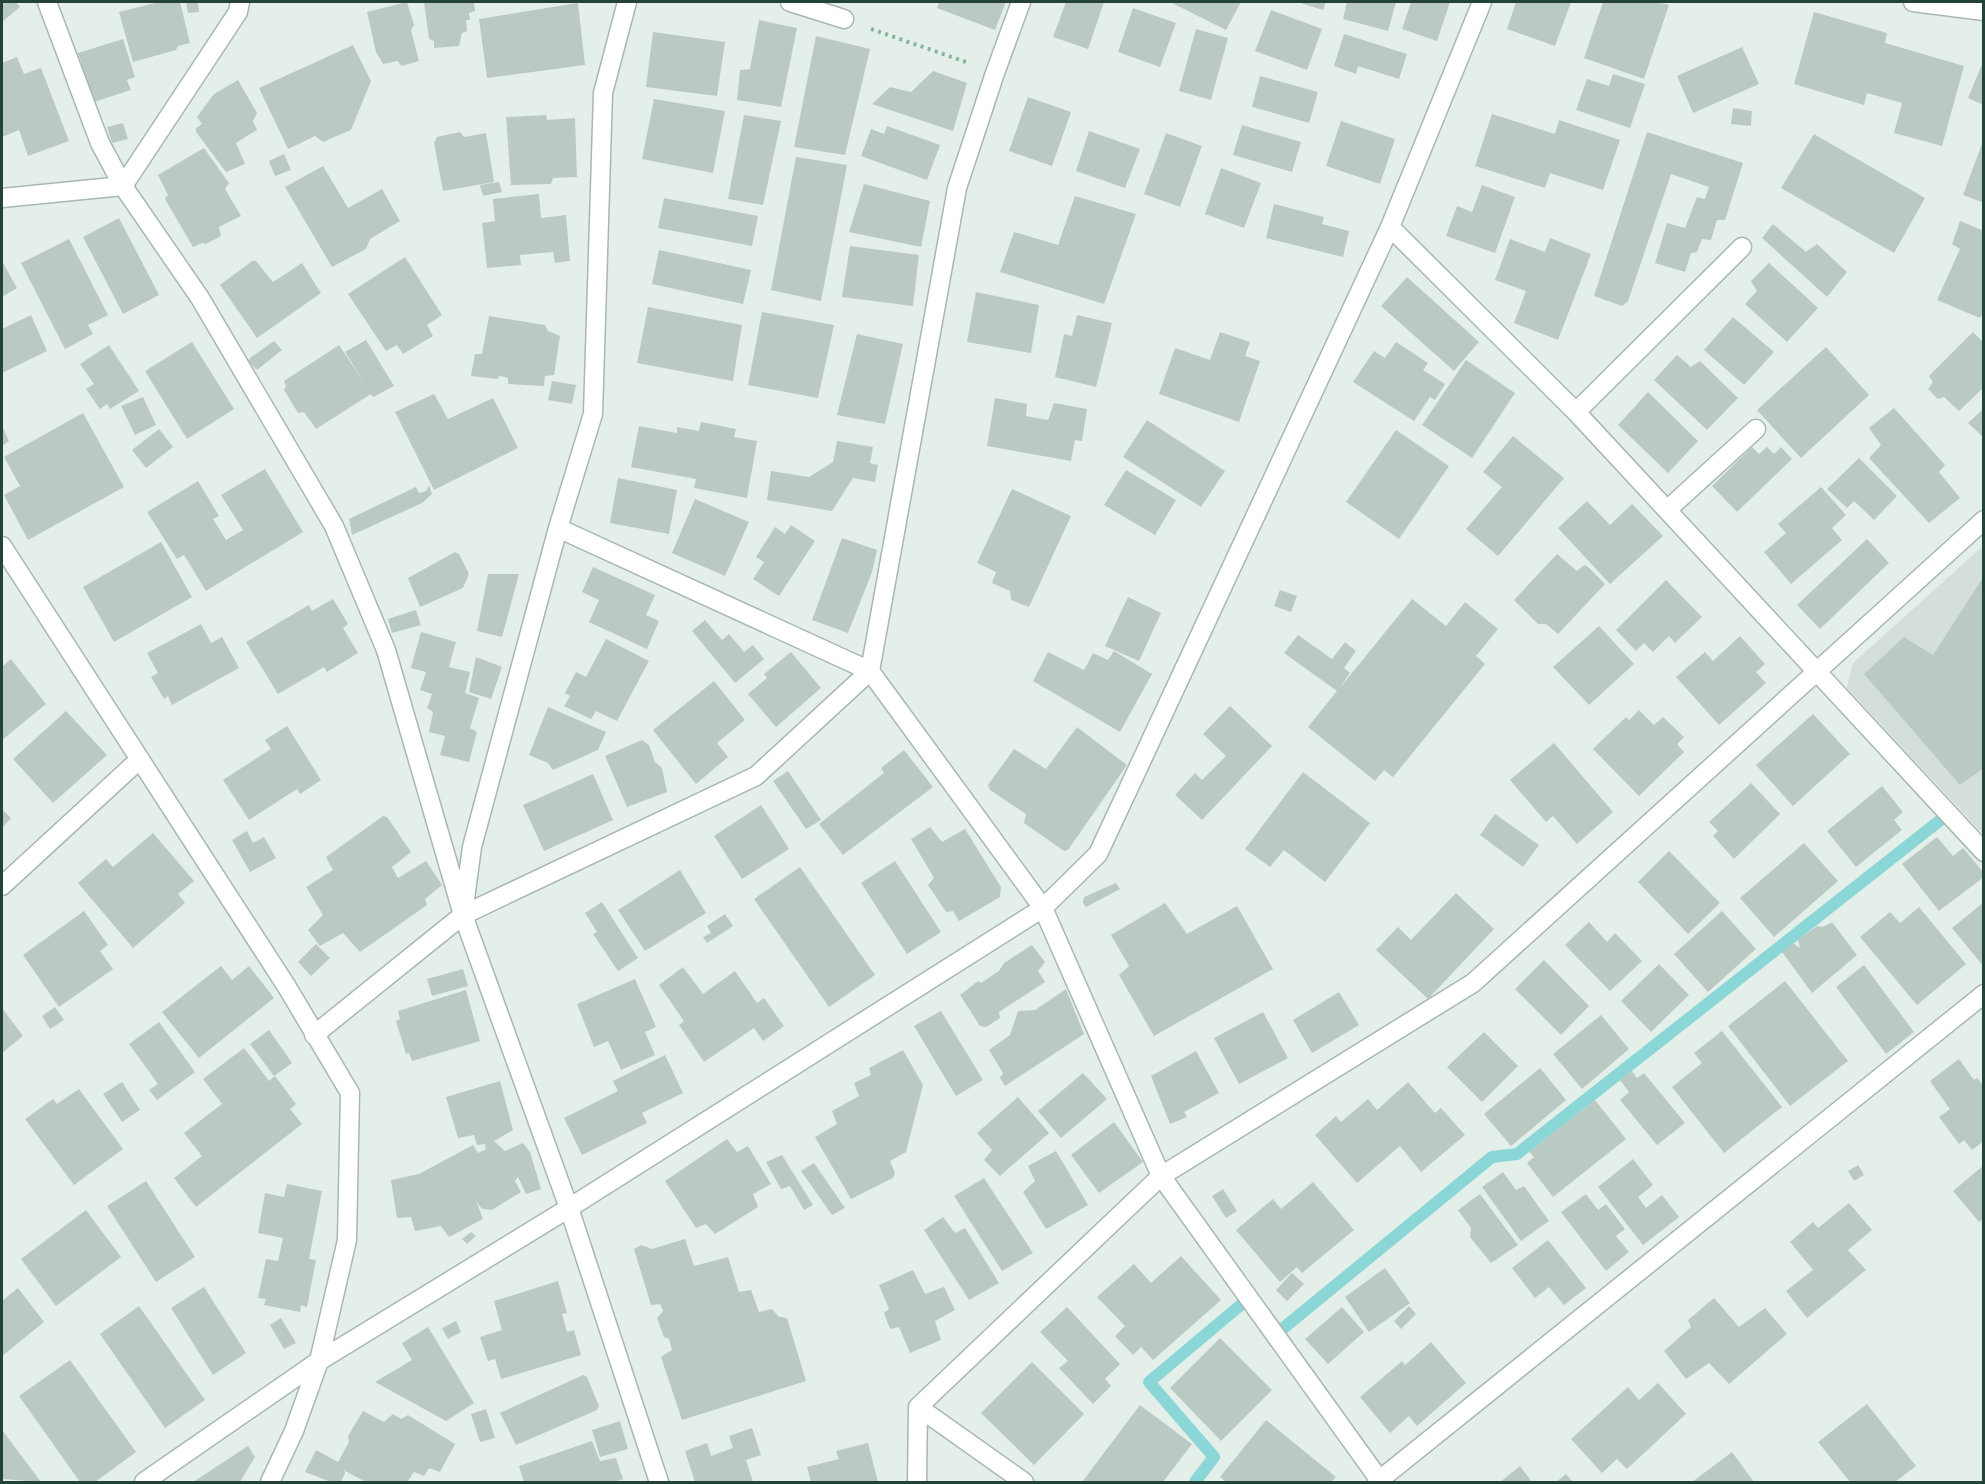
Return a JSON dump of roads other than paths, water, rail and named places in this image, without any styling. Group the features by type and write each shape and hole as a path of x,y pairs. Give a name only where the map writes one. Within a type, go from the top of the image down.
{"street":[{"path":"47,2 100,143 123,186 200,298 334,526 386,651 463,915 569,1208 659,1482"},
{"path":"123,186 238,12 240,2"},
{"path":"463,915 472,847 558,528 593,414 603,93 627,2"},
{"path":"790,2 844,19"},
{"path":"314,1035 463,915 756,776 870,671 957,188 1021,2"},
{"path":"144,1482 319,1361 569,1208 1043,908 1098,854 1390,227 1482,2"},
{"path":"1913,2 1983,11"},
{"path":"2,198 123,186"},
{"path":"1390,227 1576,412 1983,852"},
{"path":"1576,412 1742,247"},
{"path":"1667,510 1756,429"},
{"path":"917,1482 918,1407 1161,1176 1473,983 1983,520"},
{"path":"558,528 870,671 1043,908 1161,1176 1379,1481 1983,994"},
{"path":"2,546 287,987 350,1093 347,1240 319,1361 294,1431 270,1482"},
{"path":"2,886 140,759"},
{"path":"918,1407 1024,1482"}],"waterway":[{"path":"1271,1329 1275,1335 1492,1157 1517,1154 1948,814"},
{"path":"1195,1482 1214,1457 1149,1382 1249,1298 1253,1303"}]}
